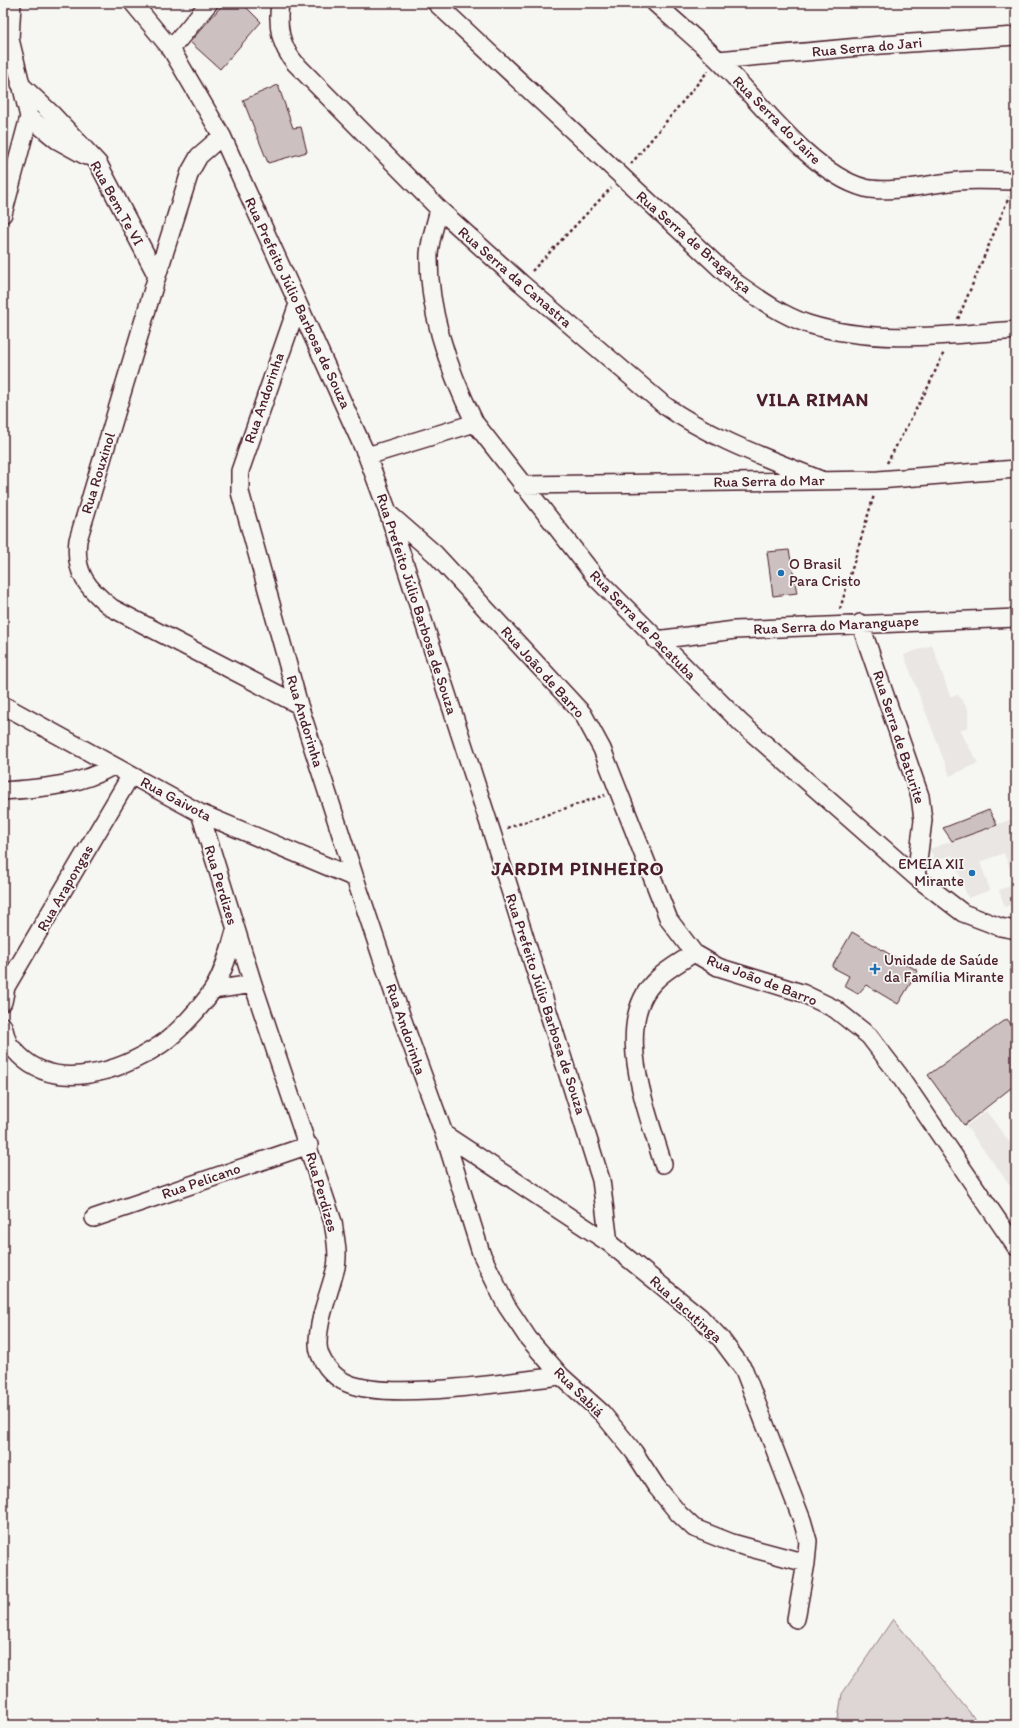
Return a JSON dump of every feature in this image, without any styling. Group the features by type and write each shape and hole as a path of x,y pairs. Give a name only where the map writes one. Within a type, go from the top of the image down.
{"street":[{"path":"3,214 29,117 10,39 12,3"},
{"name":"Rua Prefeito Júlio Barbosa de Souza","path":"133,3 171,49 222,136 367,456 388,512 492,833 601,1180 609,1243"},
{"path":"171,49 209,3"},
{"name":"Rua Serra da Canastra","path":"280,3 279,29 288,54 438,209 520,283 664,405 688,422 741,448 821,480"},
{"name":"Rua Serra de Bragança","path":"436,3 735,282 772,307 807,323 844,332 885,337 951,335 1016,330"},
{"name":"Rua Serra do Jaire","path":"655,3 718,60 790,136 821,165 846,180 865,188 885,189 960,180 1016,181"},
{"name":"Rua Serra do Jari","path":"718,60 881,44 1016,36"},
{"name":"Rua Bem Te VI","path":"20,84 53,115 98,163 157,276"},
{"path":"29,117 57,140 98,163"},
{"name":"Rua Rouxinol","path":"222,136 199,156 190,172 157,276 78,540 76,556 80,572 87,585 112,608 299,705"},
{"name":"Rua Serra de Pacatuba","path":"438,209 429,252 431,287 439,328 447,356 464,401 475,423 597,579 656,640 741,723 916,877 963,913 1000,927 1016,930"},
{"name":"Rua Andorinha","path":"298,304 240,471 239,482 243,505 299,705 402,1018 444,1134"},
{"path":"367,456 475,423"},
{"name":"Rua Serra do Mar","path":"522,485 878,480 1016,469"},
{"name":"Rua João de Barro","path":"388,512 435,554 583,714 602,749 670,920 694,953 718,966 802,993 836,1009 869,1036 899,1075 1016,1247"},
{"name":"Rua Serra do Maranguape","path":"656,640 735,630 860,623 1014,622"},
{"name":"Rua Serra de Baturite","path":"860,623 920,796 923,820 916,877"},
{"name":"Rua Gaivota","path":"3,705 200,813 356,878"},
{"path":"3,791 47,787 82,780 98,775 113,766"},
{"name":"Rua Arapongas","path":"3,1002 6,987 131,775"},
{"name":"Rua Perdizes","path":"200,813 252,984 309,1145 334,1222 337,1247 336,1266 320,1327 318,1345 323,1361 333,1374 347,1383 365,1388 389,1390 427,1390 561,1376"},
{"path":"3,1026 9,1044 27,1063 45,1072 70,1075 118,1068 160,1045 175,1033 213,990 228,956 236,931"},
{"path":"662,1164 641,1090 635,1050 634,1028 636,1013 643,996 657,979 694,953"},
{"path":"213,990 252,984"},
{"name":"Rua Jacutinga","path":"444,1134 609,1243 699,1316 721,1339 744,1370 802,1520 808,1541 806,1563 796,1619"},
{"name":"Rua Sabiá","path":"444,1134 481,1253 506,1305 528,1338 561,1376 602,1413 634,1452 669,1502 694,1528 732,1543 806,1563"},
{"name":"Rua Pelicano","path":"94,1218 309,1145"}],"path":[{"path":"520,283 621,177 718,60"},
{"path":"835,625 878,480 928,387 1016,181"},
{"path":"492,833 618,790"}],"shaded area":[{"path":"932,645 950,696 958,695 968,709 968,727 960,731 978,763 950,776 904,655"},
{"name":"EMEIA XII Mirante","path":"1012,819 1016,830 1016,884 1004,853 980,862 990,890 968,898 952,855 935,861 930,849"},
{"path":"1016,884 1016,903 1005,907 999,890"},
{"path":"986,1111 1016,1151 1016,1193 966,1126"},
{"path":"893,1619 980,1725 837,1725 842,1694"}],"building":[{"path":"224,3 242,3 261,22 220,69 190,42"},
{"path":"278,85 293,128 301,127 307,152 268,163 243,100"},
{"name":"O Brasil Para Cristo","path":"789,550 797,593 773,596 767,552"},
{"path":"989,810 997,825 952,841 943,828"},
{"name":"Unidade de Saúde da Família Mirante","path":"852,932 918,971 898,1004 866,985 858,994 844,986 849,976 832,967"},
{"path":"1007,1019 1016,1031 1016,1084 964,1125 928,1075"}],"place":[{"name":"O Brasil Para Cristo","path":"781,573"},
{"name":"EMEIA XII Mirante","path":"972,873"},
{"name":"Unidade de Saúde da Família Mirante","path":"875,969"}],"district":[{"name":"VILA RIMAN","path":"813,399"},
{"name":"JARDIM PINHEIRO","path":"578,868"}]}
